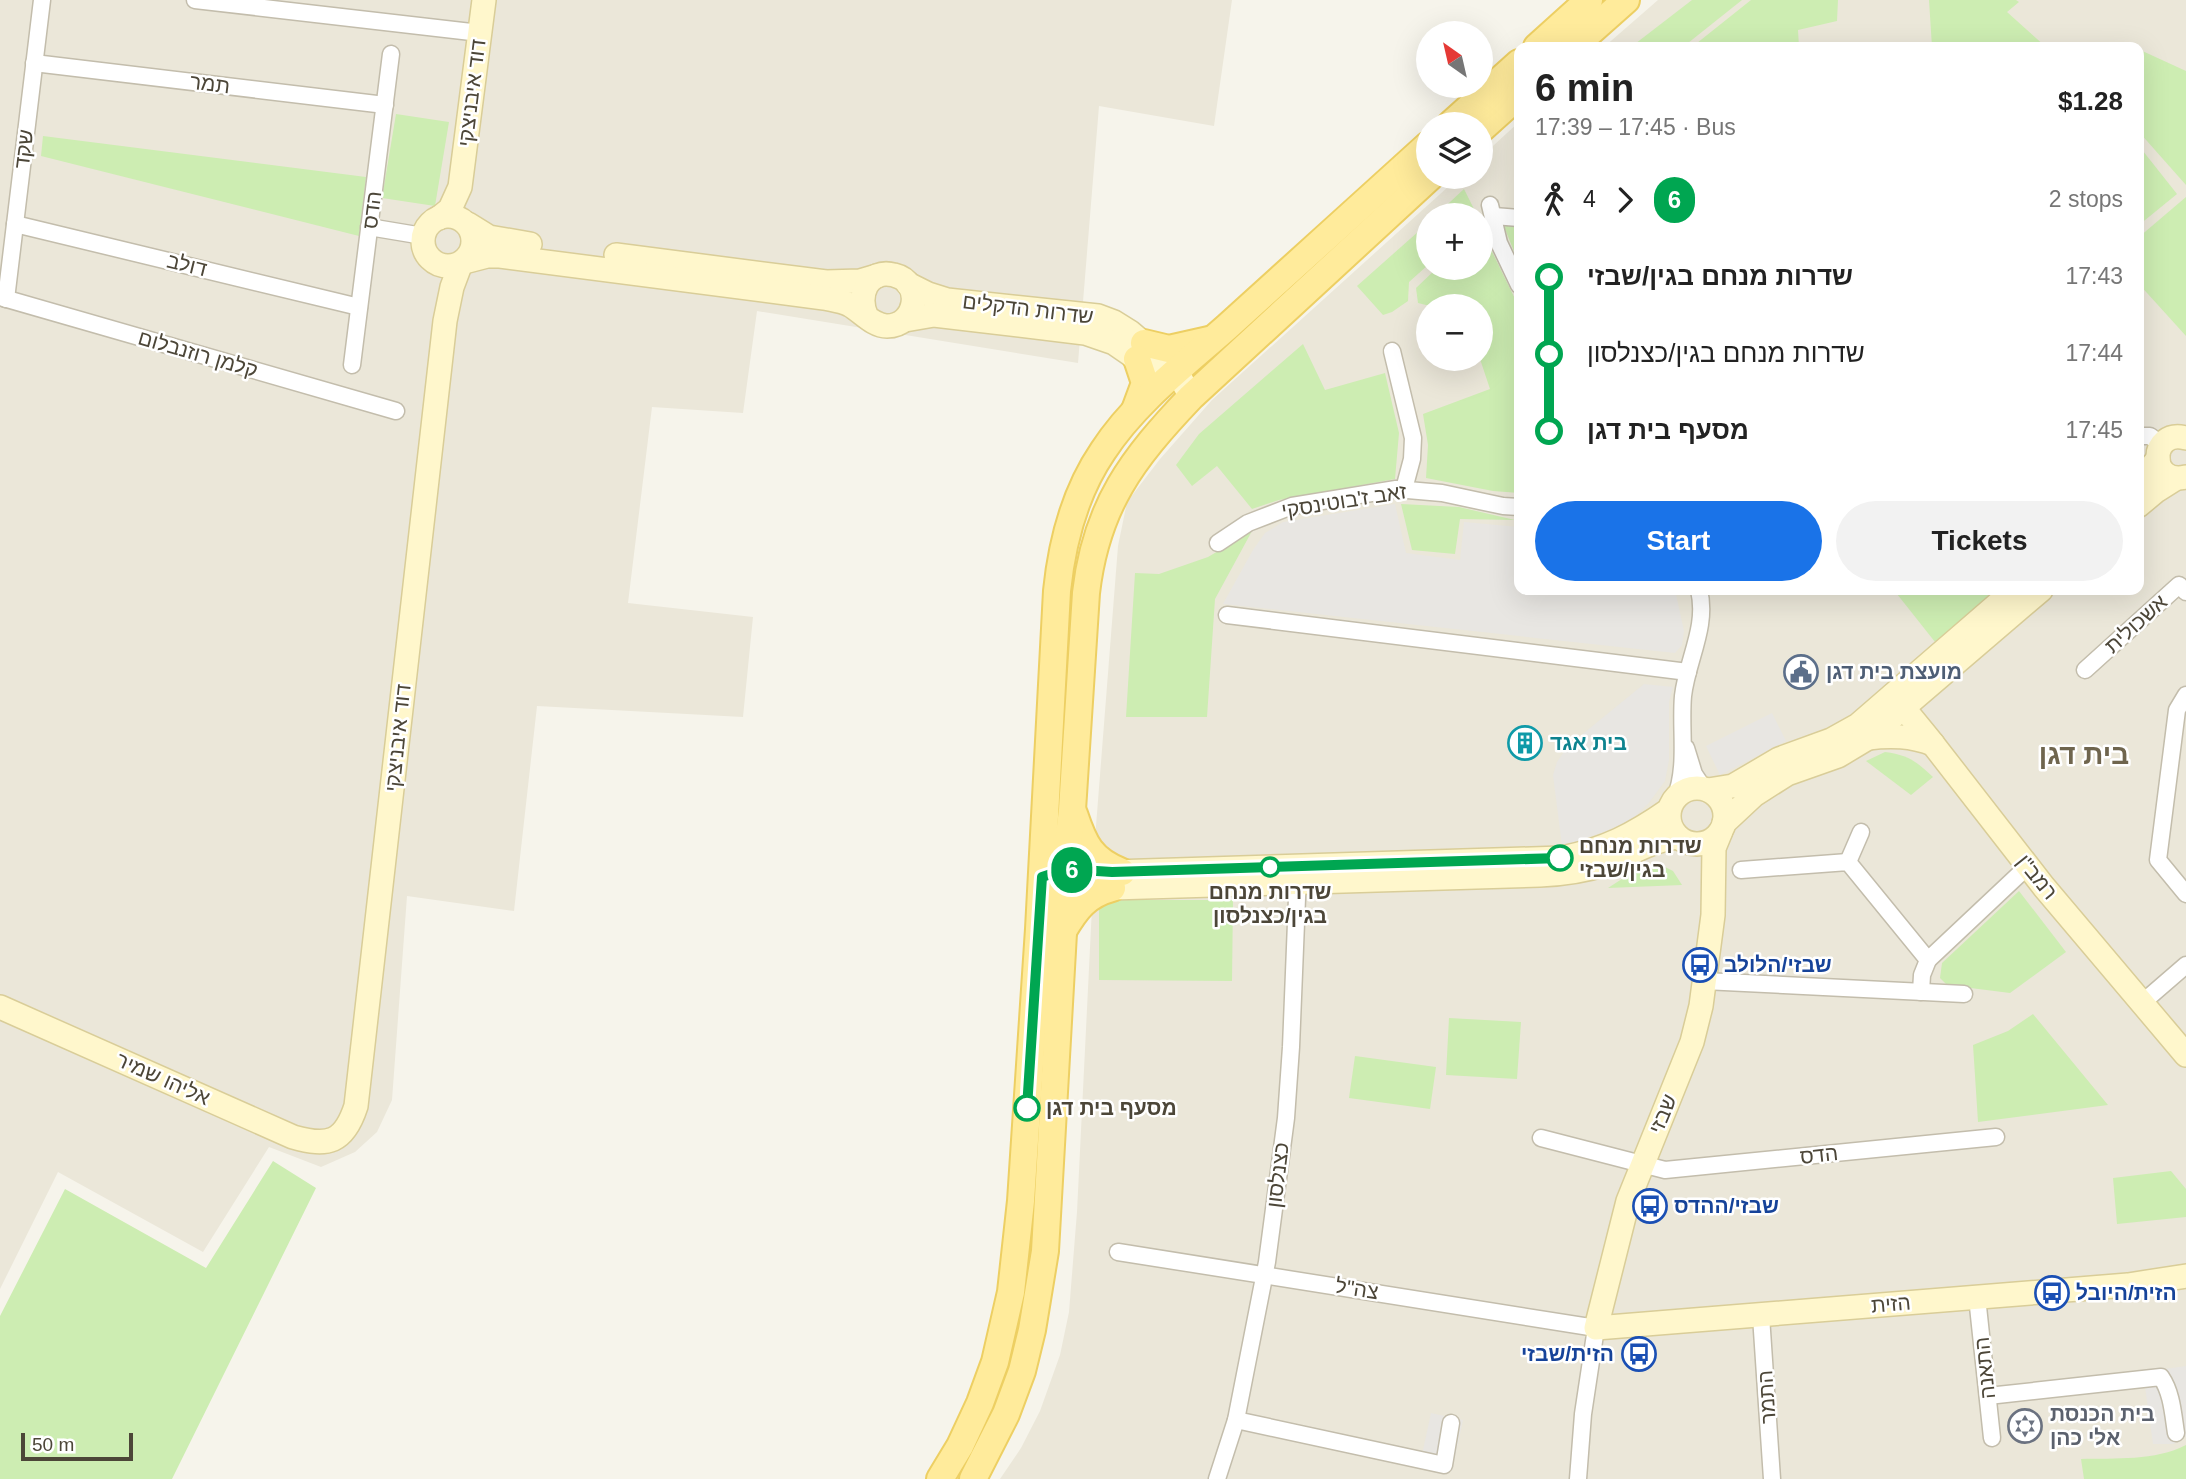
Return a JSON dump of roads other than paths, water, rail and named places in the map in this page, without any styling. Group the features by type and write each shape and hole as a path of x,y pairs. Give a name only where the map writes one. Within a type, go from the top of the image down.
{"main road":[{"path":"1543,42 1589,0"},
{"path":"1579,42 1626,0"},
{"path":"1464,112 1514,67"},
{"path":"1493,118 1514,99"},
{"path":"973,1479 1006,1414 1022,1371 1039,1297 1049,1203 1063,933 1057,877 1057,591 1061,556 1073,515 1086,481 1103,451 1132,416 1170,377 1416,156"},
{"path":"940,1479 981,1403 995,1362 1011,1293 1057,877 1072,810 1086,593 1089,566 1098,532 1110,501 1132,464 1160,429 1191,397 1417,189"},
{"path":"1132,416 1145,383 1140,351 1181,348 1214,338"},
{"path":"1063,933 1078,906 1117,880 1082,839 1072,810"}],"street":[{"name":"שקד","path":"3,298 15,224 42,0"},
{"path":"195,0 480,33"},
{"name":"דוד איבניצקי","path":"439,218 450,209 460,187 484,0"},
{"name":"הדס","path":"352,365 391,54"},
{"name":"תמר","path":"34,64 385,105"},
{"name":"דוד איבניצקי","path":"460,187 466,223"},
{"path":"1514,217 1492,211 1499,243 1514,274"},
{"path":"455,216 466,223 489,237 501,240 826,282 860,281 894,275 908,284 912,291 913,306 905,320 890,326 881,326 849,305 824,298 500,256 487,256 450,267 432,261 425,251 423,236 432,222 439,218 455,216"},
{"path":"462,263 469,257 474,244 472,230 466,223"},
{"name":"דולב","path":"15,224 359,307"},
{"path":"369,227 423,236"},
{"name":"דוד איבניצקי","path":"432,261 440,285 445,321"},
{"name":"דוד איבניצקי","path":"328,1141 345,1132 356,1107 445,321 452,288 462,263"},
{"path":"867,317 863,309 862,295 869,282 877,276"},
{"name":"שדרות הדקלים","path":"908,284 947,300 1098,316 1114,322 1140,351 1191,397"},
{"name":"קלמן רוזנבלום","path":"3,298 396,411"},
{"name":"שדרות הדקלים","path":"905,320 934,315 1071,330 1140,351"},
{"path":"1392,351 1412,439 1412,459 1404,489"},
{"path":"2144,436 2173,442"},
{"path":"2173,442 2162,471 2181,478"},
{"path":"2144,475 2173,442"},
{"path":"2144,501 2156,491 2181,478"},
{"name":"זאב ז'בוטינסקי","path":"1218,543 1248,523 1292,506 1396,489 1442,493 1514,507"},
{"name":"אשכולית","path":"2085,670 2179,584 2186,592"},
{"path":"1700,595 1701,625 1683,694 1679,788 1672,804 1670,827 1696,856 1714,898"},
{"path":"1298,874 1564,874 1603,865 1653,843 1680,839 1690,844 1708,843 1740,806 1781,778 1798,769 1838,756 1868,738 1898,701 2009,595"},
{"path":"1057,877 1117,880 1298,874 1562,858 1598,849 1634,834 1688,789 1706,790 1733,786 1779,759 1830,740 1858,725 1898,701 2035,595"},
{"path":"1227,615 1688,672"},
{"path":"2186,695 2177,710 2158,860 2186,894"},
{"name":"רמב\"ן","path":"1898,701 2028,866 2186,1055"},
{"path":"1868,738 1900,736 1933,744"},
{"path":"1683,738 1694,774 1706,790 1722,803 1725,813 1723,827"},
{"name":"שבזי","path":"1596,1328 1628,1201 1692,1042 1704,981 1714,898 1712,861 1716,839 1723,827"},
{"path":"1848,862 1861,831"},
{"path":"1848,862 1928,960"},
{"path":"1741,870 1848,862"},
{"path":"1921,992 1922,975 1928,960 2028,866"},
{"name":"כצנלסון","path":"1217,1479 1236,1420 1265,1274 1286,1118 1298,874"},
{"path":"2142,1003 2186,965"},
{"path":"1704,981 1964,995"},
{"name":"אליהו שמיר","path":"0,1007 293,1137 312,1142 328,1141"},
{"name":"הדס","path":"1541,1138 1665,1170 1682,1170 1996,1137"},
{"name":"צה\"ל","path":"1118,1252 1596,1328"},
{"name":"הזית","path":"1596,1328 2128,1285 2186,1276"},
{"name":"התאנה","path":"1977,1297 1992,1438"},
{"name":"התמר","path":"1761,1316 1772,1479"},
{"path":"1578,1479 1583,1414 1596,1328"},
{"path":"1988,1396 2161,1377 2170,1399 2176,1433"},
{"path":"1236,1420 1444,1465 1451,1423"}],"place":[{"name":"מועצת בית דגן","path":"1801,672"},
{"name":"בית אגד","path":"1525,743"},
{"name":"שדרות מנחם בגין/שבזי","path":"1560,858"},
{"name":"שדרות מנחם בגין/כצנלסון","path":"1270,867"},
{"name":"שבזי/הלולב","path":"1700,965"},
{"name":"מסעף בית דגן","path":"1027,1108"},
{"name":"שבזי/ההדס","path":"1650,1206"},
{"name":"הזית/היובל","path":"2052,1293"},
{"name":"הזית/שבזי","path":"1639,1354"},
{"name":"בית הכנסת אלי כהן","path":"2025,1426"}],"district":[{"name":"בית דגן","path":"2084,754"}]}
